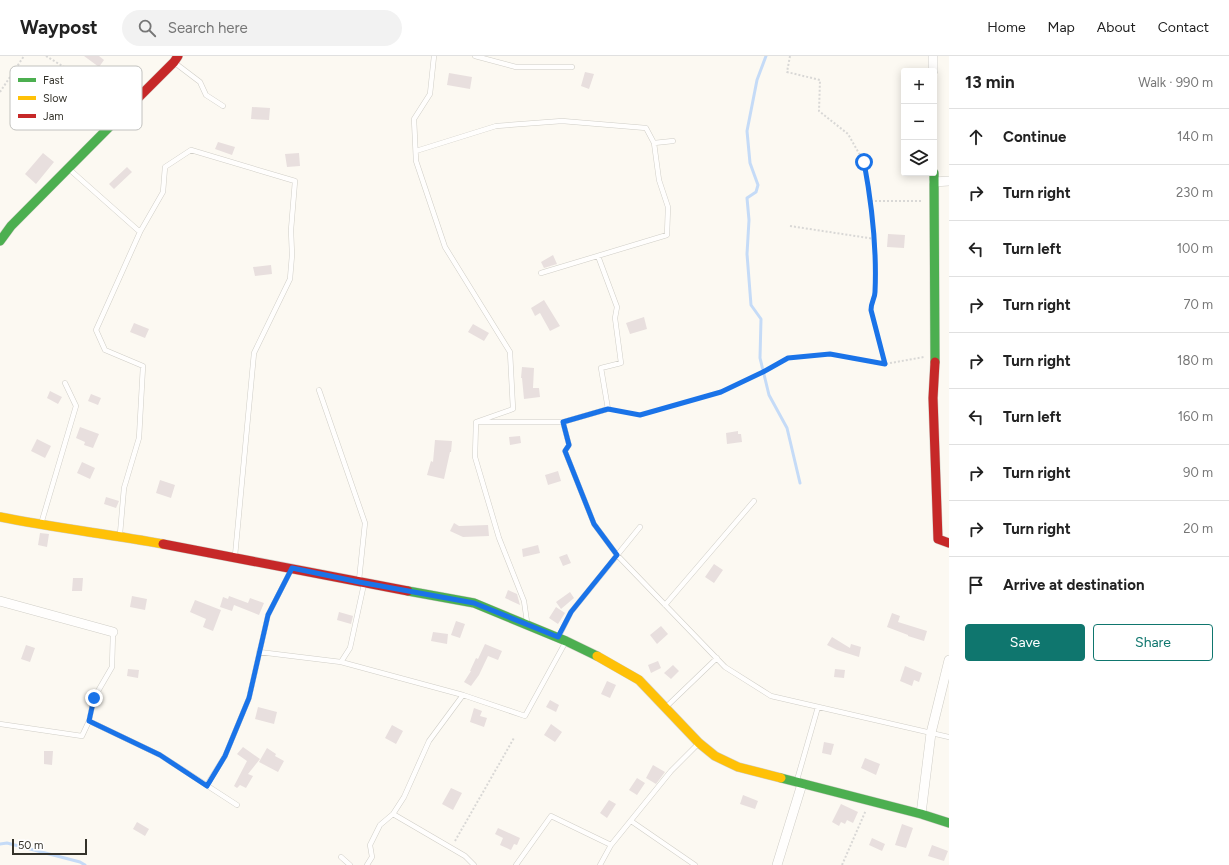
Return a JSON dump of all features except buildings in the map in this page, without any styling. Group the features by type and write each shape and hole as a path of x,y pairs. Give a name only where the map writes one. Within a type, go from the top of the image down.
{"street":[{"path":"933,56 933,68"},
{"path":"142,93 176,59"},
{"path":"0,241 12,226 105,130"},
{"path":"949,181 934,178 935,354 933,398 938,539 949,543"},
{"path":"0,517 41,525 120,536 474,603 562,639 608,661 639,680 699,743 715,756 738,767 799,784 921,814 949,823"},
{"path":"0,600 113,632"},
{"path":"921,814 931,733 949,660"},
{"path":"777,865 799,784"}],"lane":[{"path":"434,56 430,94 414,119 416,161 445,247 510,352 513,409 476,422"},
{"path":"475,56 516,67 572,67"},
{"path":"176,59 200,82 206,95 223,106"},
{"path":"416,151 496,126 562,121 646,128 654,142 659,180 668,207 667,235 541,273"},
{"path":"654,142 673,141"},
{"path":"120,536 124,488 139,438 143,366 105,350 96,330 140,232 163,192 165,167 191,150 295,181 291,230 292,255 290,279 254,353 235,558"},
{"path":"68,168 140,232"},
{"path":"476,422 563,422 608,409 601,368 621,363 615,318 617,307 598,256"},
{"path":"41,525 76,406 65,383"},
{"path":"319,390 365,523 361,582 350,648 341,662"},
{"path":"476,422 475,457 499,538 524,601 527,625"},
{"path":"563,422 569,445 565,451 594,524 617,555 725,667 771,696 949,737"},
{"path":"665,605 754,501"},
{"path":"259,652 341,662 464,695 525,716 562,639 571,612 640,527"},
{"path":"207,786 225,756 249,698 268,615 292,568"},
{"path":"0,724 82,736 89,721 94,698 112,667 113,632"},
{"path":"666,707 717,658"},
{"path":"366,865 372,857 370,845 380,825 393,814 404,797 429,741 464,695"},
{"path":"799,784 818,707"},
{"path":"89,721 160,755 237,805"},
{"path":"600,865 611,845 671,771 699,743"},
{"path":"393,814 465,856 474,865"},
{"path":"516,865 551,816 611,845"},
{"path":"631,821 695,865"},
{"path":"341,857 350,865"}],"path":[{"path":"17,66 24,56"},
{"path":"46,56 62,66"},
{"path":"790,56 787,72 820,80 819,111 848,134 864,162 871,201 875,239 875,295 871,302 871,310 885,364"},
{"path":"0,92 10,77"},
{"path":"871,201 934,201"},
{"path":"790,226 875,239"},
{"path":"608,409 640,415 721,392 788,358 830,354 885,364 935,354"},
{"path":"451,848 514,738"},
{"path":"842,865 870,802"}],"waterway":[{"path":"766,56 757,80 747,131 750,163 758,185 756,192 747,198 749,220 747,254 751,305 761,319 760,358 769,395 787,428 800,483"},
{"path":"0,844 7,843 80,862 85,865"}],"traffic: fast":[{"path":"0,241 11,226 106,130"},
{"path":"934,176 935,362"},
{"path":"408,591 474,603 566,641 597,656"},
{"path":"781,778 921,814 949,823"}],"traffic: slow":[{"path":"0,517 163,544"},
{"path":"597,656 639,680 699,743 715,756 738,767 781,778"}],"traffic: jam":[{"path":"142,94 174,62 178,56"},
{"path":"935,362 933,398 938,539 949,543"},
{"path":"163,544 408,591"}],"route":[{"path":"94,698 89,721 160,755 207,786 225,756 249,698 268,615 292,568 474,603 558,637 571,612 617,555 594,524 565,451 569,445 563,422 608,409 640,415 721,392 788,358 830,354 885,364 871,310 871,302 875,295 876,248 871,201 864,162"}]}
